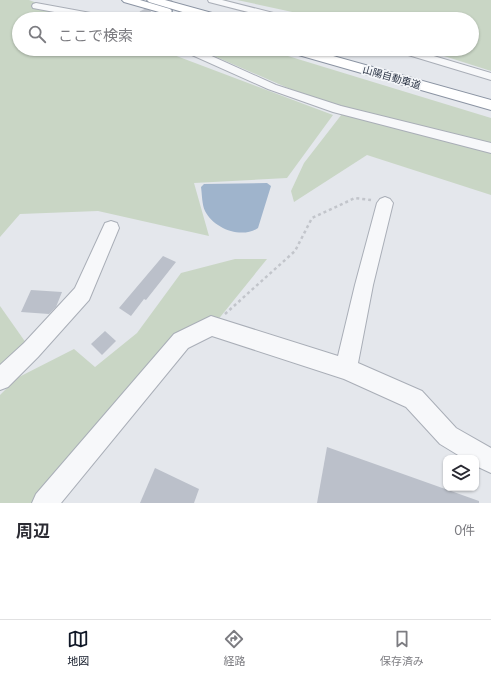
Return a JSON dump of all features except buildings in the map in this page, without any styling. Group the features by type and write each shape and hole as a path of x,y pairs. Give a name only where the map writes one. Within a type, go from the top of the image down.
{"highway":[{"path":"128,0 168,12"},
{"path":"153,0 195,12"},
{"name":"山陽自動車道","path":"318,56 491,105"},
{"name":"山陽自動車道","path":"348,56 491,96"}],"street":[{"path":"212,0 259,12"},
{"path":"36,6 69,12"},
{"path":"203,56 272,86 337,109 491,148"},
{"path":"422,56 491,77"},
{"path":"346,369 364,285 385,203"},
{"path":"0,379 30,350 82,294 111,228"},
{"path":"45,503 181,341 211,326 346,369 414,400 448,436 491,461"}],"path":[{"path":"211,326 295,251 312,218 355,198 385,203"}],"green space":[{"path":"0,0 29,0 61,12 12,12 12,56 177,56 333,115 287,178 194,183 209,236 98,211 20,214 0,237"},
{"path":"237,0 491,0 491,71 444,56 479,56 479,12 292,12"},
{"path":"214,56 288,56 491,118 491,143 359,112 304,95"},
{"path":"342,114 491,152 491,195 367,155 294,202 291,191 304,163"},
{"path":"235,259 267,259 217,321 122,411 33,503 0,503 0,395 17,378 74,349 95,367 137,333 181,273"},
{"path":"0,306 31,350 0,380"}],"water":[{"path":"267,183 271,186 258,228 244,233 229,230 215,223 205,211 201,187 204,184"}],"tunnel":[{"path":"150,12 172,0"}]}
